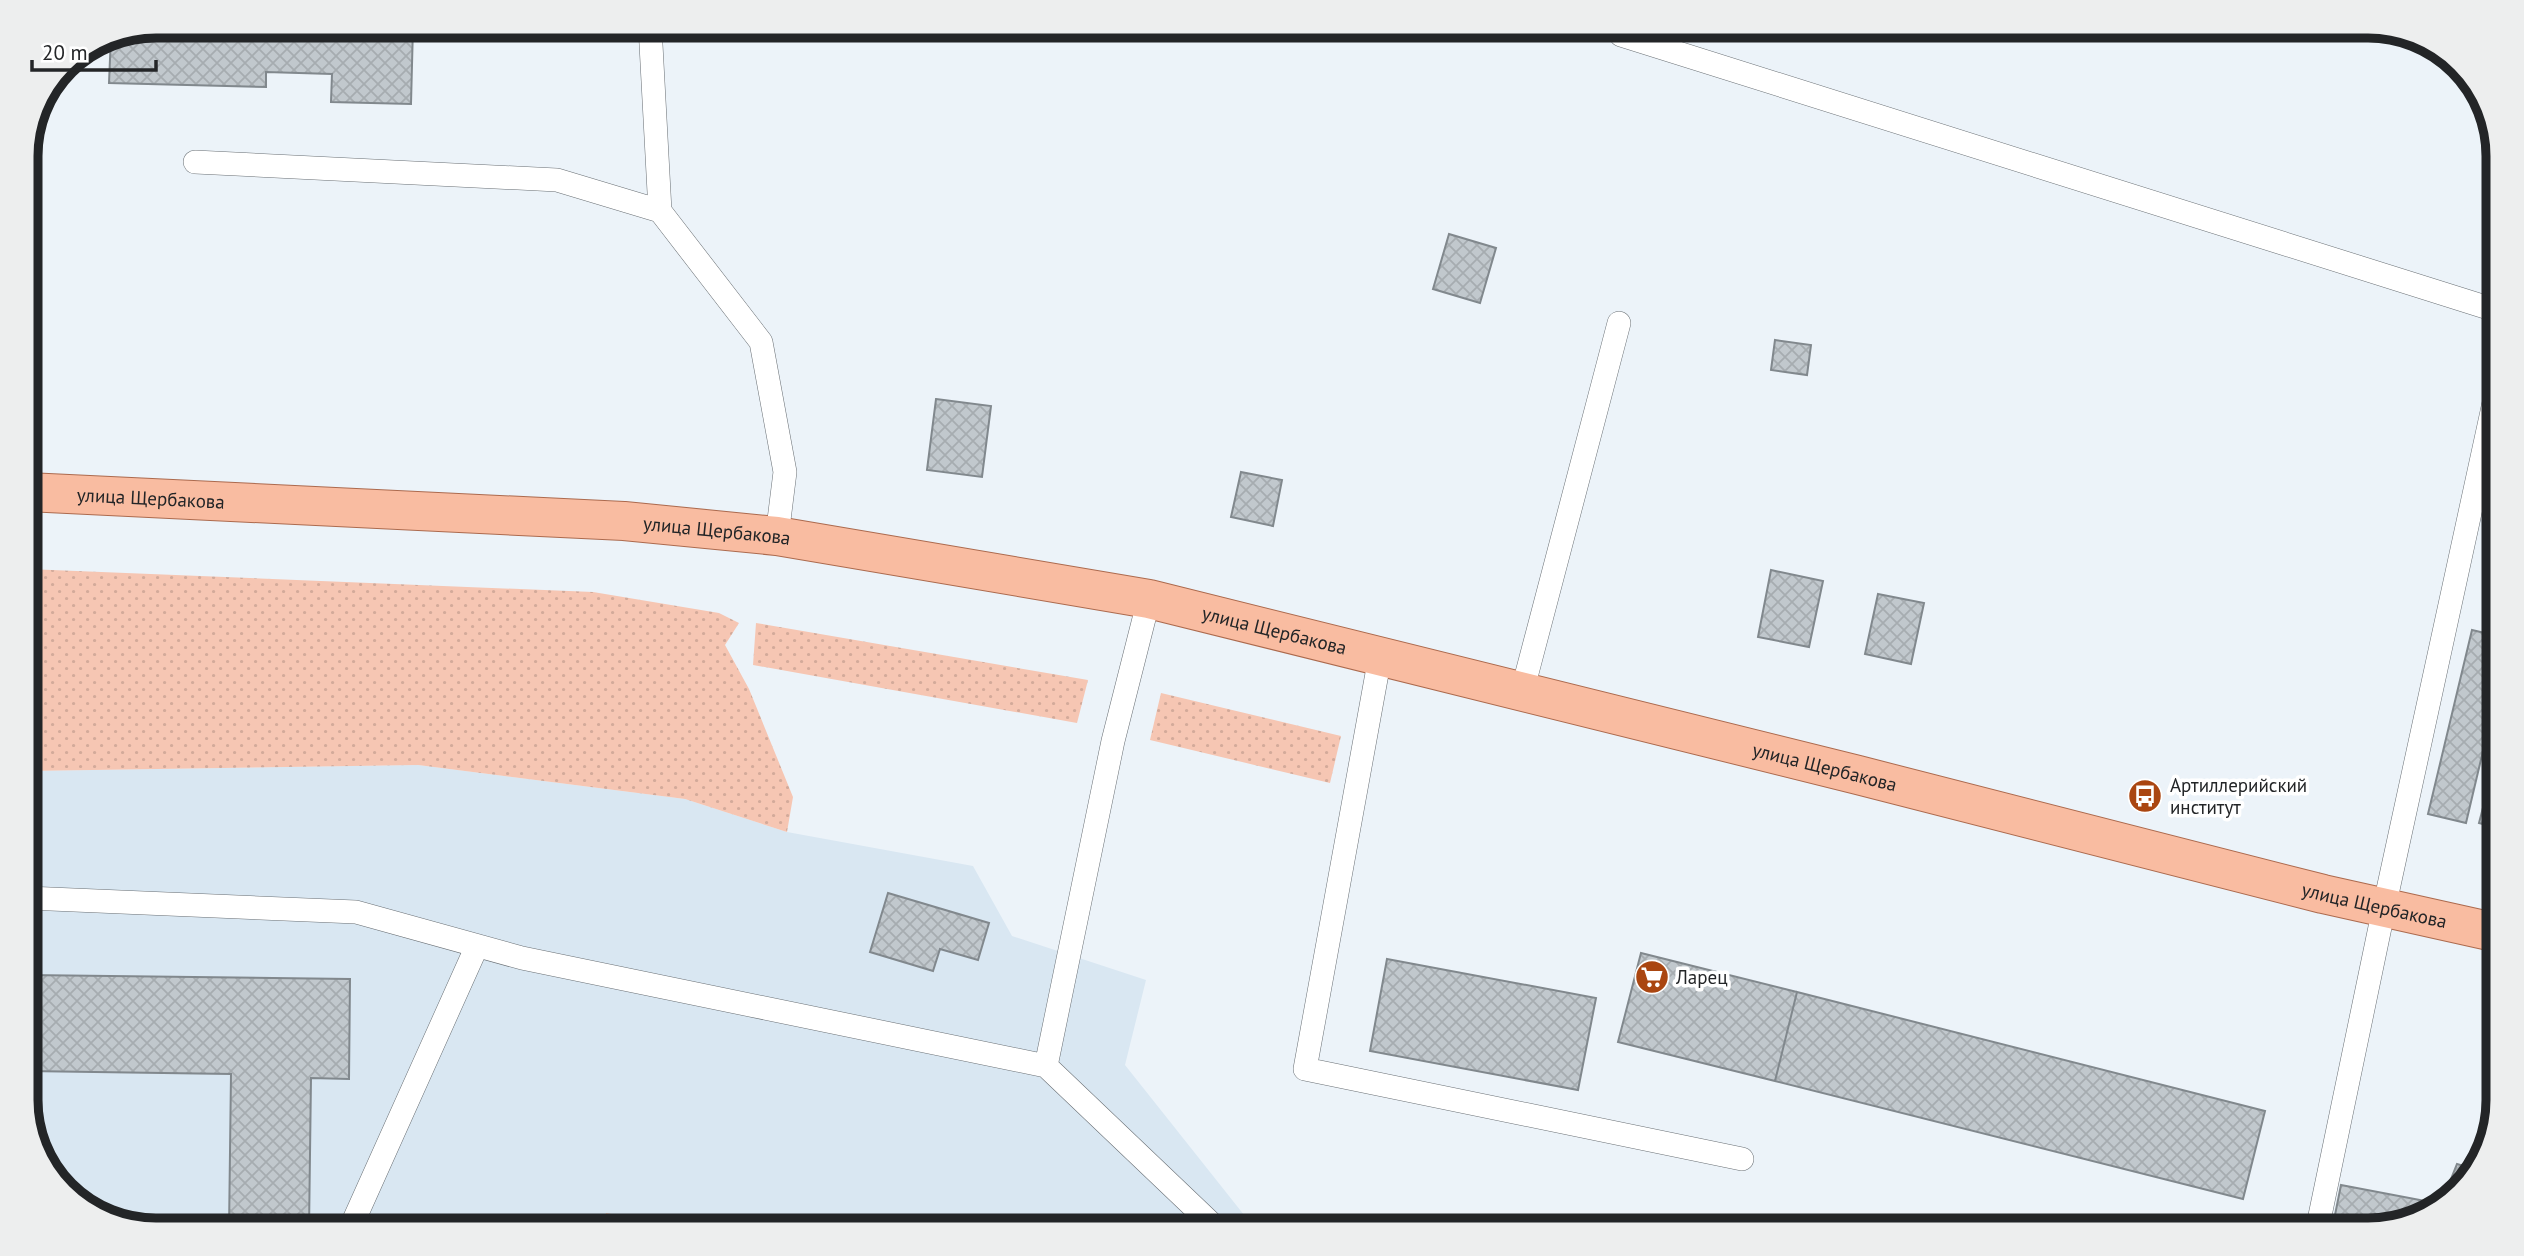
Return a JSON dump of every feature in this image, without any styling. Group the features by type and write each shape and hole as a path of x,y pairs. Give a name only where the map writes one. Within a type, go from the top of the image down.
{"main road":[{"name":"улица Щербакова","path":"39,493 624,521 777,536 1149,599 1858,775 2296,888 2486,930"}],"lane":[{"path":"651,38 660,211 761,342 785,472 777,536"},
{"path":"1631,38 2485,307"},
{"path":"195,162 557,180 660,211"},
{"path":"1522,692 1619,323"},
{"path":"2319,1218 2485,442"},
{"path":"1046,1066 1113,741 1149,599"},
{"path":"1380,657 1306,1069 1742,1159"},
{"path":"39,899 356,912 522,958 1046,1066 1205,1218"},
{"path":"355,1218 477,946"}],"shaded area":[{"path":"39,569 593,592 719,613 739,623 725,645 749,689 793,797 787,832 685,799 418,765 39,771"},
{"path":"756,623 1088,680 1077,723 753,665"},
{"path":"1161,693 1341,736 1330,783 1150,740"},
{"path":"418,765 685,799 787,832 973,866 1012,936 1146,980 1125,1065 1246,1218 156,1218 126,1213 104,1205 79,1188 58,1165 41,1123 39,771"},
{"path":"606,1213 633,1218 605,1218"}],"building":[{"path":"413,38 411,104 331,102 332,74 266,72 266,87 109,83 110,49 141,40"},
{"path":"1449,234 1496,248 1480,303 1433,289"},
{"path":"1775,340 1811,345 1807,375 1771,370"},
{"path":"936,399 991,406 982,477 927,470"},
{"path":"1241,472 1282,480 1273,526 1231,517"},
{"path":"1771,570 1823,581 1809,647 1758,637"},
{"path":"1878,594 1924,603 1911,664 1865,654"},
{"path":"2472,630 2486,633 2486,740 2466,823 2428,814"},
{"path":"2486,797 2486,825 2479,823"},
{"path":"888,893 989,923 978,960 940,949 933,971 870,952"},
{"path":"1641,953 1797,992 1775,1081 1618,1042"},
{"path":"1387,959 1596,998 1578,1090 1370,1051"},
{"path":"39,975 350,979 349,1079 311,1078 309,1218 229,1218 231,1074 39,1071"},
{"path":"1797,992 2265,1111 2243,1199 1775,1081"},
{"path":"2457,1164 2465,1166 2456,1177 2449,1183"},
{"path":"2341,1185 2428,1201 2413,1209 2383,1216 2334,1218"}],"place":[{"name":"Артиллерийский институт","path":"2145,796"},
{"name":"Ларец","path":"1652,977"}]}
